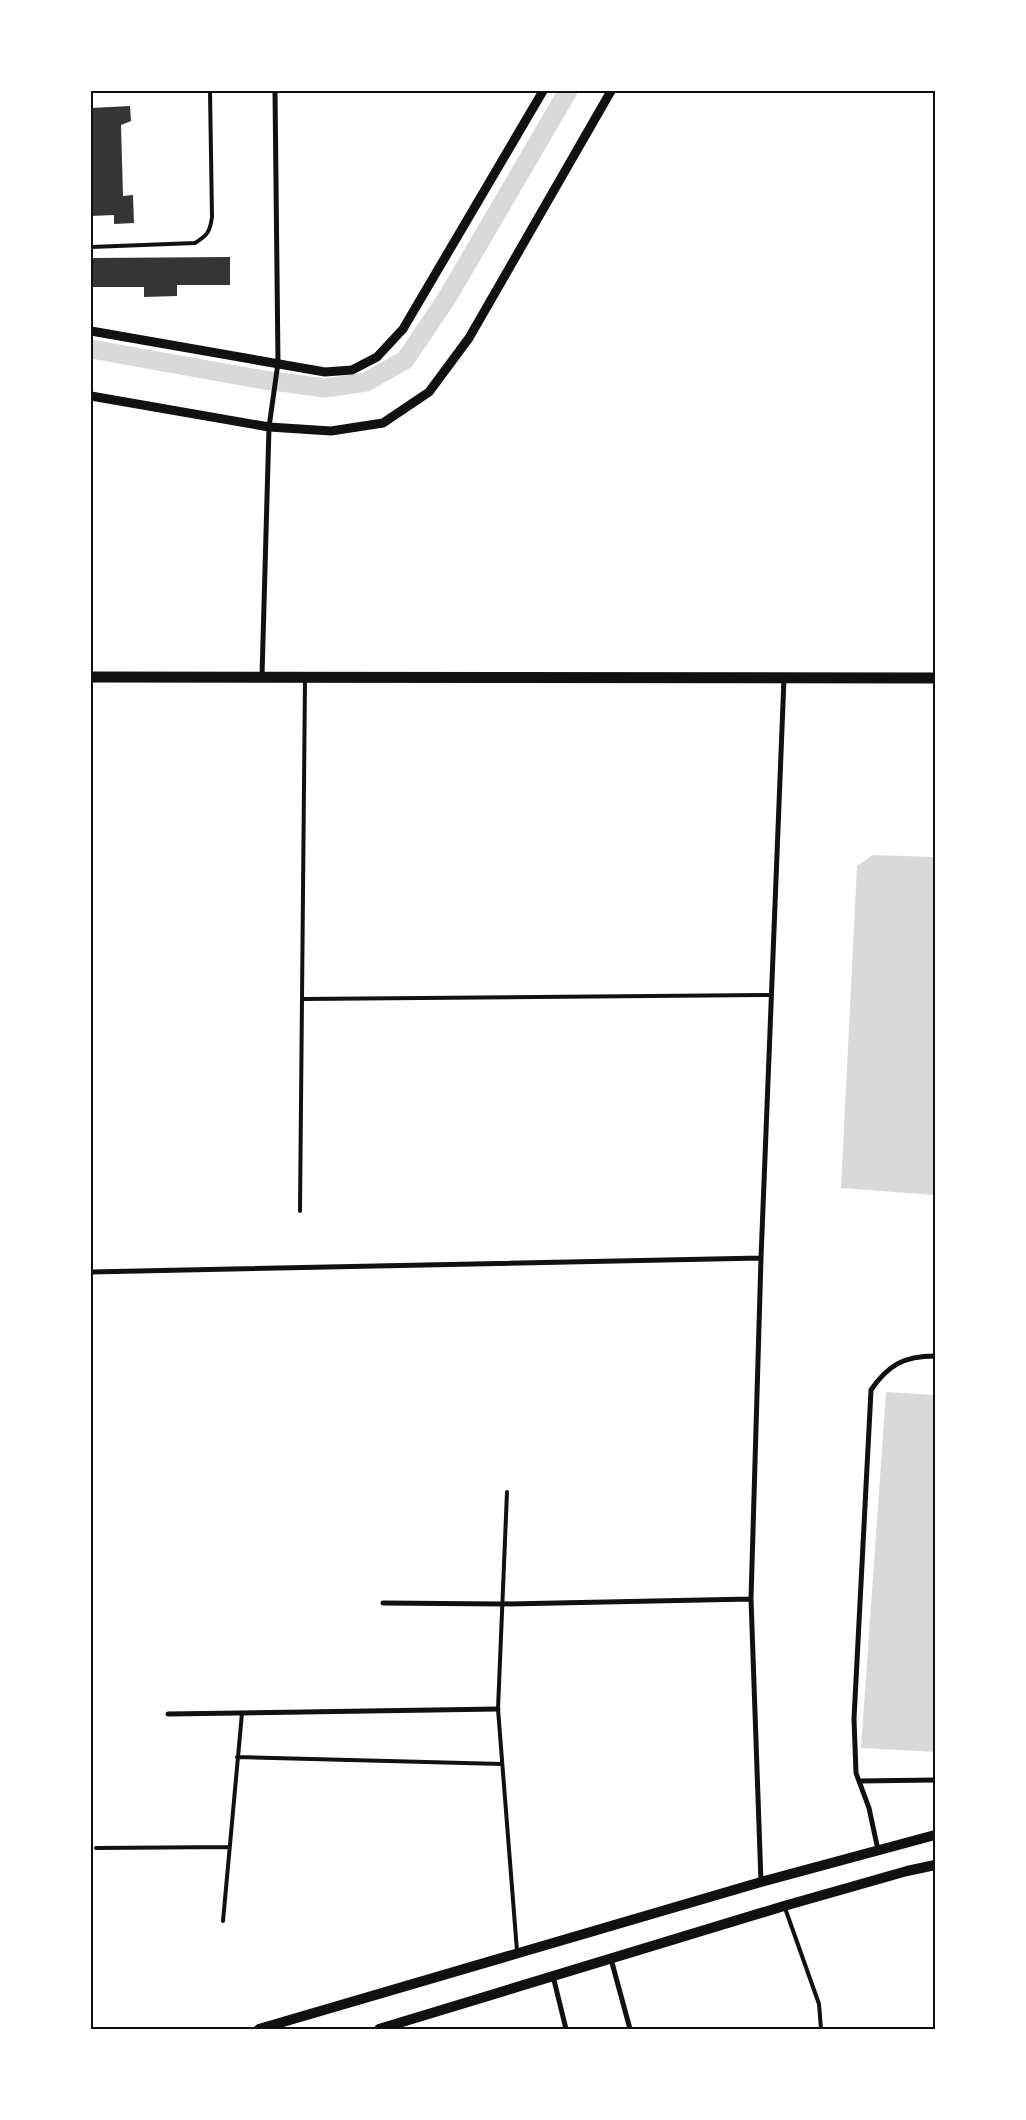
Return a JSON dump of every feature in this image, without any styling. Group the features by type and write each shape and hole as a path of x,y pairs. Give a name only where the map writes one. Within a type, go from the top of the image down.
{"main road":[{"path":"91,677 935,678"},
{"path":"259,2029 517,1952 761,1882 935,1835"},
{"path":"379,2029 784,1906 907,1871 935,1865"}],"street":[{"path":"262,677 268,427 278,363 275,91"},
{"path":"91,331 325,372 352,370 377,357 402,329 543,91"},
{"path":"91,396 268,427 331,431 383,423 429,392 469,338 611,91"},
{"path":"761,1882 751,1599 761,1258 784,678"},
{"path":"91,1272 761,1258"},
{"path":"878,1850 869,1808 856,1773 854,1719 871,1390 884,1372 897,1364 920,1356 935,1356"},
{"path":"383,1603 502,1604 751,1599"},
{"path":"168,1714 498,1709"},
{"path":"859,1781 935,1780"},
{"path":"611,1958 630,2029"},
{"path":"553,1976 566,2029"}],"lane":[{"path":"91,247 195,243 210,231 212,217 210,91"},
{"path":"300,1211 305,677"},
{"path":"302,999 771,995"},
{"path":"507,1492 498,1709 517,1952"},
{"path":"223,1921 242,1713"},
{"path":"237,1756 502,1764"},
{"path":"96,1848 229,1847"},
{"path":"784,1906 818,2004 821,2029"}],"shaded area":[{"path":"873,855 935,857 935,1195 841,1188 857,866"},
{"path":"886,1392 935,1395 935,1752 861,1748"}],"building":[{"path":"130,106 131,121 121,125 123,196 133,195 134,223 114,224 114,215 91,216 91,108"},
{"path":"230,257 230,285 177,285 177,296 144,297 144,287 93,287 93,258"}],"waterway":[{"path":"91,349 264,380 325,388 366,382 405,360 447,298 568,91"}]}
